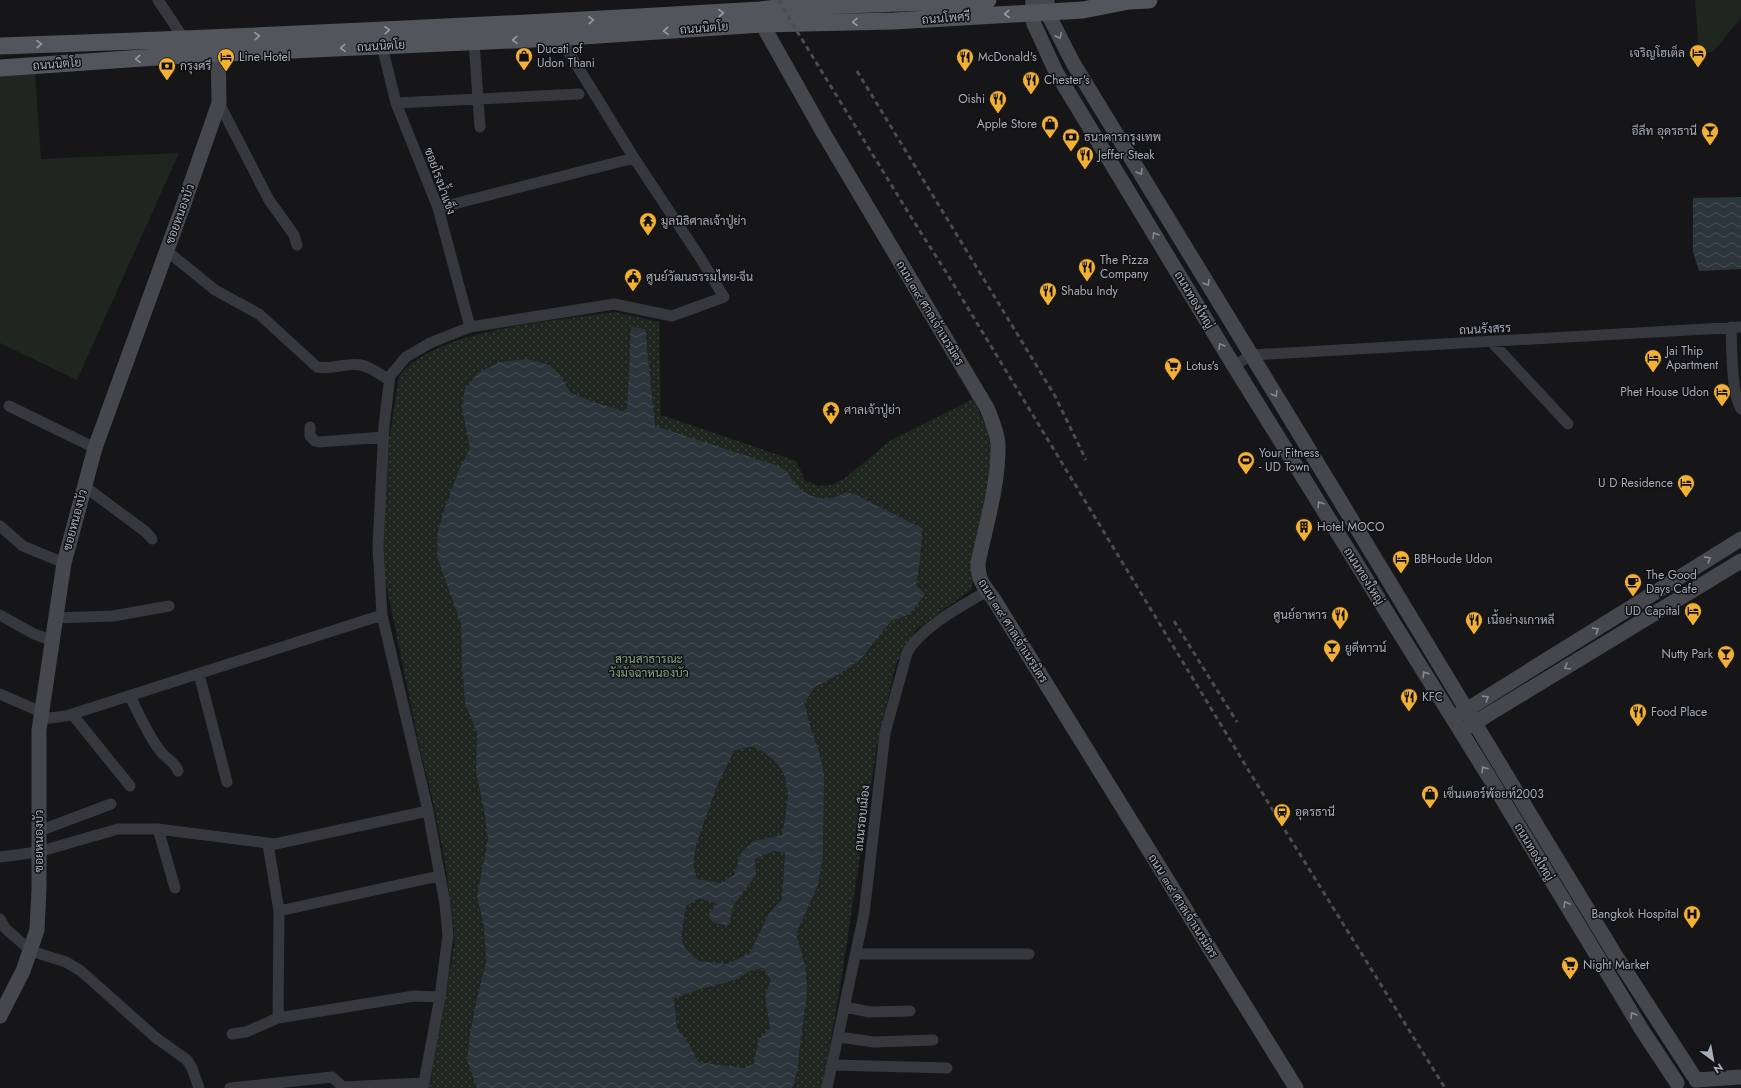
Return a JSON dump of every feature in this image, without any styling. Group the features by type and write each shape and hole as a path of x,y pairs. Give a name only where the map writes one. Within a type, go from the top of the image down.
{"main road":[{"name":"ถนนโพศรี","path":"760,12 784,7 857,2 988,0"},
{"name":"ถนนโพศรี","path":"760,12 909,20 1040,6 1083,10 1125,1 1149,0"},
{"name":"ถนนนิตโย","path":"218,46 382,46 474,42 760,12"},
{"name":"ถนนนิตโย","path":"0,46 184,47 555,33"},
{"name":"ถนนนิตโย","path":"0,68 184,47"}],"street":[{"path":"158,0 184,47"},
{"name":"ถนนทองใหญ่","path":"1040,6 1072,63 1252,355 1614,953 1665,1031 1695,1083"},
{"name":"ถนนทองใหญ่","path":"1040,6 1034,24 1056,72 1234,366 1678,1086"},
{"name":"ถนน ๓๙ ศาลเจ้าเนรมิตร","path":"760,12 824,134 987,408 992,420 998,443 997,471 978,563 978,574 982,585 993,598 1296,1088"},
{"path":"230,1088 332,1077 343,1087 423,1086 440,997 448,935 445,904 438,876 428,812 382,615 378,546 384,437 390,376 406,357 430,343 470,327 614,304 672,316 724,297 555,33"},
{"path":"474,42 480,127"},
{"name":"ซอยหนองบัว","path":"0,1016 23,971 37,930 41,716 64,563 95,448 219,103 218,46"},
{"name":"ซอยโรงน้ำแข็ง","path":"382,46 396,103 438,208 470,327"},
{"path":"1056,72 1072,63"},
{"path":"396,103 579,94"},
{"path":"219,103 269,200 294,235 297,245"},
{"path":"438,208 634,158"},
{"path":"167,251 201,277 215,290 259,314 317,367 327,369 351,365 362,365 389,380"},
{"path":"1736,327 1735,386 1737,403 1741,409"},
{"name":"ถนนรังสรร","path":"1234,366 1252,355 1736,327"},
{"path":"1491,341 1568,424"},
{"path":"9,406 95,448"},
{"path":"310,427 310,436 315,441 319,442 384,437"},
{"path":"84,486 146,532 152,539"},
{"path":"0,526 23,546 64,563"},
{"path":"1471,716 1616,617 1741,539"},
{"path":"1456,725 1625,632 1741,561"},
{"name":"ถนนรอบเมือง","path":"827,1088 864,914 885,733 907,654 910,646 922,633 987,591"},
{"path":"1643,600 1651,616"},
{"path":"55,618 113,616 169,606"},
{"path":"0,615 34,634 52,640"},
{"path":"0,694 41,716 72,714 382,615"},
{"path":"1616,617 1625,632"},
{"path":"199,674 227,782"},
{"path":"130,696 141,721 161,752 173,763 178,771"},
{"path":"72,714 130,786"},
{"path":"39,831 111,804"},
{"path":"0,857 38,852 118,830 158,829 275,844 428,812"},
{"path":"158,829 175,888"},
{"path":"268,844 279,911 278,1018"},
{"path":"279,911 438,876"},
{"path":"0,919 5,928 31,951 66,962 81,971 155,1037 187,1060 192,1068 199,1088"},
{"path":"856,954 1029,954"},
{"path":"232,1034 257,1027 278,1018 414,996 440,997"},
{"path":"845,1007 870,1012 910,1011"},
{"path":"1650,1042 1665,1031"},
{"path":"839,1037 874,1042 933,1040"},
{"path":"833,1065 948,1068"},
{"path":"1678,1086 1678,1078 1684,1073 1688,1072 1695,1083 1741,1077"}],"green space":[{"path":"1695,0 1741,0 1741,18 1713,52 1699,53"},
{"path":"35,72 41,159 179,153 77,380 0,343 0,74"},
{"name":"สวนสาธารณะ วังมัจฉาหนองบัว","path":"615,312 659,322 661,415 796,461 805,480 819,486 831,485 844,479 891,440 973,399 988,430 992,458 972,589 916,630 896,664 877,746 838,1000 822,1088 429,1088 455,939 445,862 384,574 382,540 387,453 399,376 417,360 440,347 468,337 499,329"}],"water":[{"path":"1741,197 1741,269 1699,271 1693,252 1693,198"},
{"name":"สวนสาธารณะ วังมัจฉาหนองบัว","path":"631,327 645,329 655,426 775,465 787,471 798,487 812,496 829,498 847,492 922,528 920,560 916,585 925,594 910,614 891,621 860,660 841,673 814,688 804,703 824,774 823,854 818,884 796,934 805,965 807,991 797,1071 792,1088 477,1088 467,1060 470,1034 486,962 484,926 477,896 488,839 484,809 476,772 477,733 465,703 461,624 437,556 437,535 444,510 459,470 470,448 462,408 465,389 478,373 500,362 527,359 549,365 559,374 571,393 596,403 627,412","holes":["751,746 770,757 784,774 788,793 782,835 753,841 741,853 734,875 721,883 697,879 693,864 697,842 716,788 734,751","774,851 785,853 782,899 768,915 750,953 727,964 699,961 685,948 681,937 686,906 699,898 717,904 708,915 713,923 729,925 733,906 756,875 755,859","763,968 771,980 765,995 770,1028 758,1040 754,1064 744,1068 698,1062 688,1042 677,1029 674,998 735,980 750,971"]}],"railway":[{"path":"779,0 1283,827 1445,1088"},
{"path":"857,71 1055,396 1086,460"},
{"path":"1174,621 1237,722"}],"place":[{"name":"เจริญโฮเต็ล","path":"1698,68"},
{"name":"Ducati of Udon Thani","path":"524,71"},
{"name":"Line Hotel","path":"226,72"},
{"name":"McDonald's","path":"965,72"},
{"name":"กรุงศรี","path":"167,81"},
{"name":"Chester's","path":"1031,95"},
{"name":"Oishi","path":"998,114"},
{"name":"Apple Store","path":"1050,139"},
{"name":"อีลีท อุดรธานี","path":"1710,146"},
{"name":"ธนาคารกรุงเทพ","path":"1071,152"},
{"name":"Jeffer Steak","path":"1085,170"},
{"name":"มูลนิธิศาลเจ้าปู่ย่า","path":"648,236"},
{"name":"The Pizza Company","path":"1087,282"},
{"name":"ศูนย์วัฒนธรรมไทย-จีน","path":"633,292"},
{"name":"Shabu Indy","path":"1048,306"},
{"name":"Jai Thip Apartment","path":"1653,373"},
{"name":"Lotus's","path":"1173,381"},
{"name":"Phet House Udon","path":"1722,407"},
{"name":"ศาลเจ้าปู่ย่า","path":"831,425"},
{"name":"Your Fitness - UD Town","path":"1246,475"},
{"name":"U D Residence","path":"1686,498"},
{"name":"Hotel MOCO","path":"1304,542"},
{"name":"BBHoude Udon","path":"1401,574"},
{"name":"The Good Days Cafe","path":"1633,597"},
{"name":"UD Capital","path":"1693,626"},
{"name":"ศูนย์อาหาร","path":"1340,630"},
{"name":"เนื้อย่างเกาหลี","path":"1474,635"},
{"name":"ยูดีทาวน์","path":"1332,663"},
{"name":"Nutty Park","path":"1726,669"},
{"name":"KFC","path":"1409,712"},
{"name":"Food Place","path":"1638,727"},
{"name":"เซ็นเตอร์พ้อยท์2003","path":"1430,809"},
{"name":"อุดรธานี","path":"1282,827"},
{"name":"Bangkok Hospital","path":"1692,929"},
{"name":"Night Market","path":"1570,980"}]}
